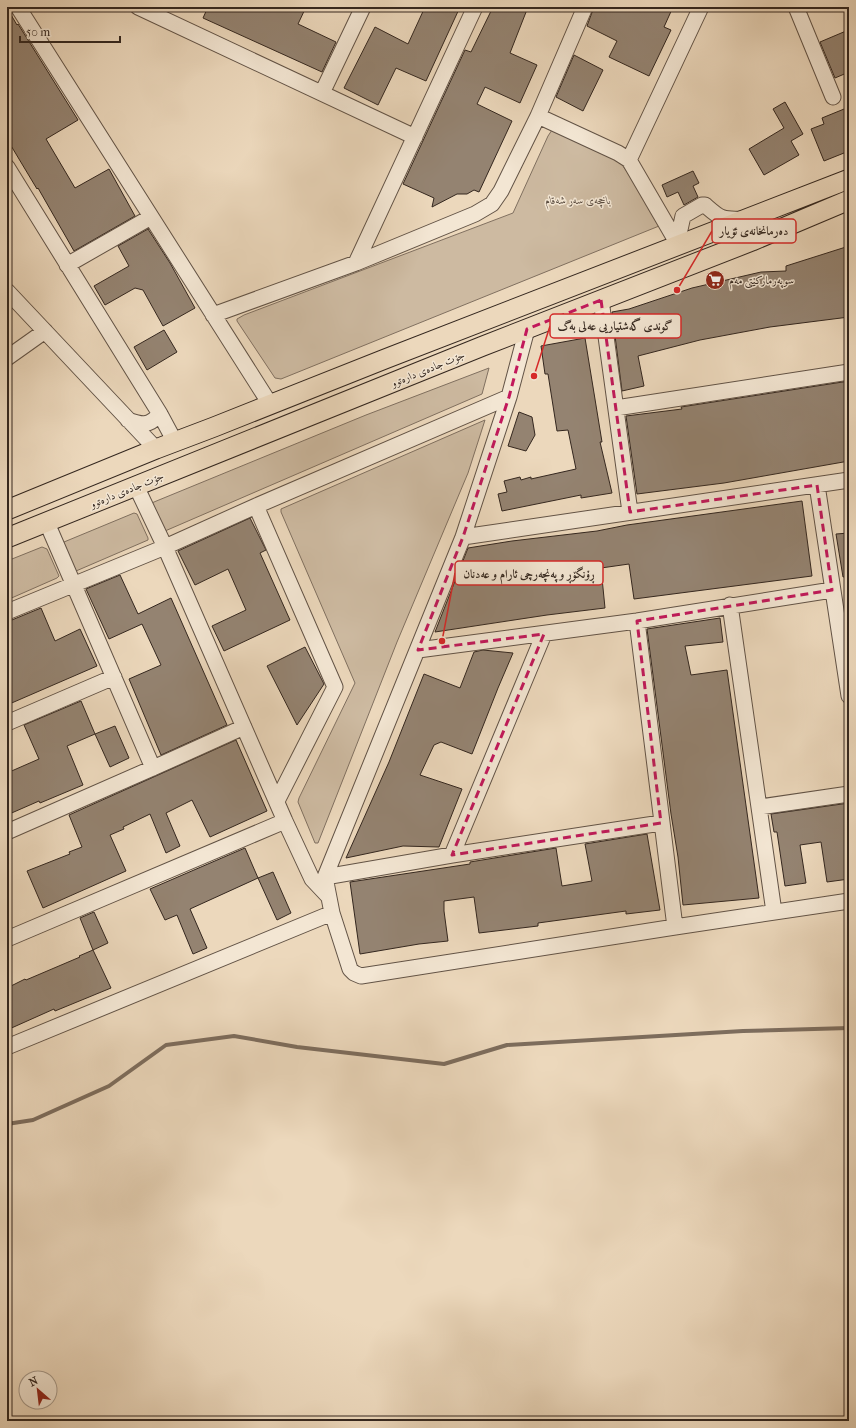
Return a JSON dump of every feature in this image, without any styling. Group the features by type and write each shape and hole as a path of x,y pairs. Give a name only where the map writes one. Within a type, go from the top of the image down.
{"main road":[{"path":"7,510 156,449 677,243 747,219 849,179"},
{"name":"جۆت جادەی دارەتوو","path":"7,538 527,329 651,281 849,200"},
{"path":"274,403 288,425"}],"street":[{"path":"18,7 213,315 274,403"},
{"path":"138,7 415,137"},
{"path":"322,93 363,7"},
{"path":"356,263 475,7"},
{"path":"213,315 356,263 475,214 492,204 501,191 538,116 585,7"},
{"path":"629,160 701,7"},
{"path":"796,7 833,97"},
{"path":"538,116 618,153 629,160 677,243"},
{"path":"7,167 160,414 175,442"},
{"path":"677,243 683,216 702,205 720,218 726,220 747,219"},
{"path":"67,265 150,217"},
{"path":"7,291 156,449"},
{"path":"601,300 630,512"},
{"path":"527,329 509,397 463,537 325,877 332,913 350,969 354,973 361,976 849,901"},
{"path":"7,358 45,331"},
{"path":"616,408 849,372"},
{"path":"7,612 165,547 256,506 509,397"},
{"path":"128,420 138,424 146,424 153,422 160,414"},
{"path":"463,537 849,480"},
{"path":"817,485 849,696"},
{"path":"136,486 165,547 285,821 312,879 328,896"},
{"path":"256,506 334,687 277,801"},
{"path":"47,523 153,768"},
{"path":"418,650 544,634 832,590"},
{"path":"730,605 774,912"},
{"path":"637,620 675,927"},
{"path":"452,855 544,634"},
{"path":"7,723 114,676"},
{"path":"7,832 244,727"},
{"path":"760,807 849,794"},
{"path":"7,939 285,821"},
{"path":"325,877 452,855 661,823"},
{"path":"7,1047 332,913"}],"highlighted area":[{"path":"601,300 630,512 817,485 832,590 637,621 661,823 452,855 544,634 418,650 463,537 509,397 527,329"}],"green space":[{"name":"باخچەی سەر شەقام","path":"552,130 618,159 664,224 281,379 275,378 237,319 244,315 513,213"},
{"path":"489,368 482,394 165,531 152,503 366,415"},
{"path":"485,420 468,473 397,642 318,843 315,843 298,802 299,798 355,683 281,509"},
{"path":"134,513 137,514 148,540 76,571 63,544 64,542"},
{"path":"42,547 47,549 59,576 7,600 7,561"}],"building":[{"path":"208,7 306,7 298,24 336,42 322,72 203,18"},
{"path":"425,7 460,7 426,81 396,68 378,105 344,88 375,27 408,44"},
{"path":"493,7 528,7 510,53 537,65 520,103 485,87 477,104 512,121 479,192 474,190 467,194 457,194 432,207 434,198 403,184 465,50 471,52"},
{"path":"594,7 673,7 664,27 671,30 649,76 609,57 617,41 587,26"},
{"path":"7,8 78,120 46,139 75,188 109,169 135,216 74,251 38,188 37,189 7,139"},
{"path":"846,31 849,37 849,72 835,78 820,42"},
{"path":"574,55 603,70 583,111 556,97"},
{"path":"785,102 803,134 791,141 799,155 764,175 749,149 784,128 773,109"},
{"path":"849,107 849,151 824,161 811,129 824,124 822,118"},
{"path":"693,171 699,183 693,186 698,197 684,205 678,192 667,197 662,185"},
{"path":"148,229 170,263 195,308 163,326 143,290 135,288 105,305 94,286 129,266 118,246"},
{"path":"849,246 849,317 770,327 700,340 638,356 644,386 622,391 612,312 629,309 692,288 761,272 786,271 786,266"},
{"path":"164,330 177,352 147,370 134,347"},
{"path":"585,338 602,442 600,442 612,493 581,498 581,495 502,511 498,494 507,492 504,481 520,477 521,480 531,477 531,479 576,469 568,430 557,431 548,374 545,374 541,346"},
{"path":"849,381 849,461 724,483 637,494 626,416 682,409 681,407"},
{"path":"519,412 532,417 535,435 526,451 508,446"},
{"path":"802,501 812,576 634,599 629,564 601,568 605,608 435,632 468,548"},
{"path":"250,518 266,550 260,553 290,620 224,651 212,626 246,610 228,569 195,585 178,551"},
{"path":"849,533 849,576 843,577 836,534"},
{"path":"120,575 138,614 171,598 227,725 161,755 129,679 161,665 142,624 109,639 86,589"},
{"path":"41,608 55,641 80,629 97,666 7,705 7,622"},
{"path":"720,618 723,642 685,646 691,675 727,670 759,898 683,905 678,857 647,629"},
{"path":"305,647 324,684 297,725 267,666"},
{"path":"483,650 513,653 472,754 441,742 434,745 420,775 462,789 439,847 403,846 346,858 389,762 424,674 460,688 474,652"},
{"path":"81,701 95,734 67,746 83,785 40,803 39,801 7,815 7,773 39,759 24,725"},
{"path":"115,726 129,758 110,767 95,734"},
{"path":"236,740 267,811 210,837 192,800 166,813 180,846 166,853 150,814 110,835 126,871 43,908 27,871 70,854 69,852 82,847 69,815"},
{"path":"849,803 849,879 827,882 821,842 800,845 806,883 785,886 777,832 774,832 771,814"},
{"path":"647,834 660,910 626,914 626,911 538,923 538,926 479,933 474,897 444,901 448,941 419,944 360,954 350,882 470,864 470,862 556,848 562,886 592,881 585,844"},
{"path":"245,848 258,878 190,909 207,948 193,954 177,915 165,920 150,889"},
{"path":"273,872 291,913 277,920 258,878"},
{"path":"94,912 108,943 93,950 80,918"},
{"path":"93,950 111,988 55,1011 54,1009 7,1030 7,988"}],"waterway":[{"path":"7,1124 33,1120 109,1086 166,1045 234,1036 297,1047 444,1064 507,1045 743,1031 849,1028"}],"place":[{"name":"سوپەرمارکێتی مەم","path":"715,280"},
{"name":"دەرمانخانەی ئۆیار","path":"677,290"},
{"name":"گوندی گەشتیاریی عەلی بەگ","path":"534,376"},
{"name":"ڕۆنگۆڕ و پەنچەرچی ئارام و عەدنان","path":"442,641"}]}
